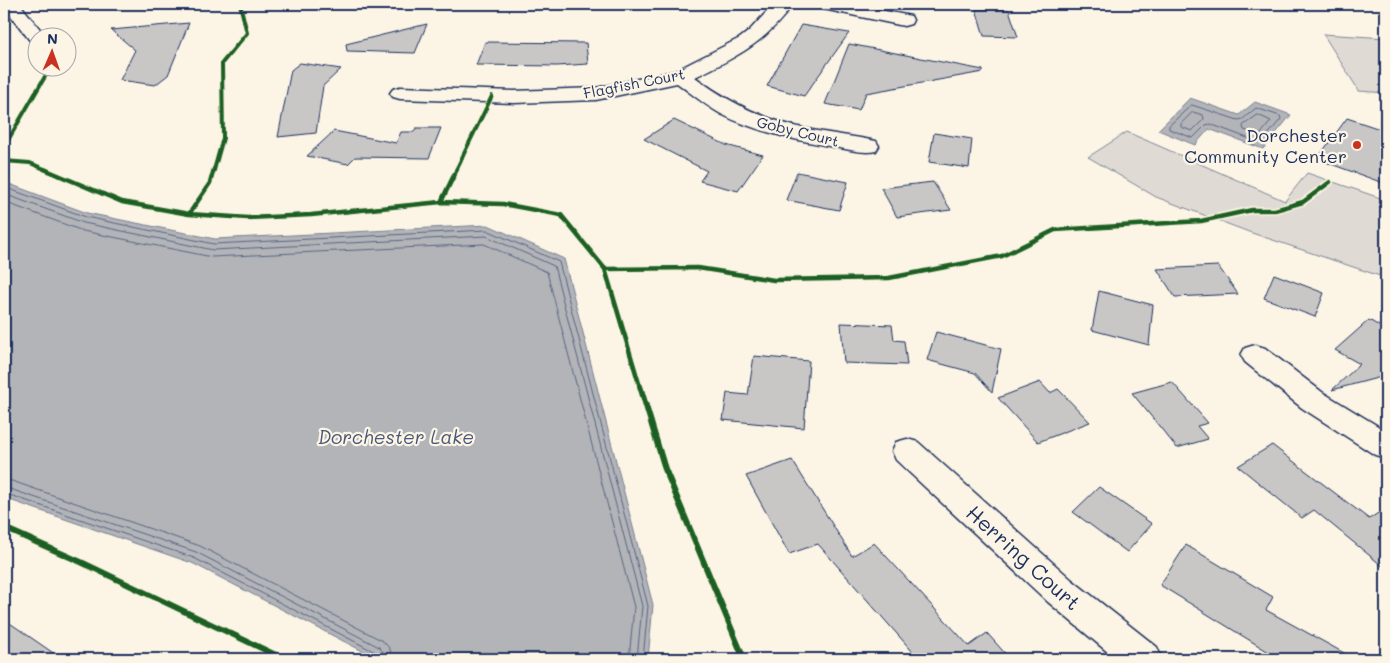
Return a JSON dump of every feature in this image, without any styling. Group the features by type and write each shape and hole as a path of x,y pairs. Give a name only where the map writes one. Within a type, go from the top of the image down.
{"street":[{"path":"11,4 30,28"},
{"name":"Flagfish Court","path":"400,93 514,97 596,94 681,76 724,56 747,42 756,35 784,4"},
{"path":"823,4 904,20"},
{"name":"Goby Court","path":"681,76 711,99 757,122 793,133 868,146"},
{"path":"1255,355 1312,400 1386,446"},
{"name":"Herring Court","path":"907,451 1060,591 1144,659"}],"shaded area":[{"path":"1323,34 1386,38 1386,93 1359,91"},
{"path":"1127,132 1285,201 1307,173 1386,200 1386,278 1249,232 1156,197 1088,157"}],"water":[{"path":"1190,98 1239,115 1255,102 1291,115 1263,149 1209,129 1195,145 1158,130"},
{"name":"Dorchester Lake","path":"4,182 87,213 215,239 488,225 564,259 653,605 648,659 378,659 192,563 4,498"}],"building":[{"path":"976,9 1009,10 1018,37 984,36"},
{"path":"189,23 168,75 155,85 120,80 135,50 111,30"},
{"path":"427,24 415,53 347,51 346,44"},
{"path":"801,25 849,33 804,96 767,86"},
{"path":"485,42 586,43 588,64 557,66 476,65"},
{"path":"849,44 983,70 983,72 866,93 859,110 825,104"},
{"path":"300,63 341,69 323,86 316,133 278,137 291,70"},
{"name":"Dorchester Community Center","path":"1347,118 1386,131 1386,184 1317,159"},
{"path":"674,120 726,145 763,155 738,191 700,181 707,171 644,139"},
{"path":"416,128 441,128 429,158 355,157 348,164 307,156 334,131 396,143 401,132 414,132"},
{"path":"934,133 972,139 969,168 929,162"},
{"path":"797,172 848,182 839,210 786,200"},
{"path":"933,182 951,210 897,217 881,188"},
{"path":"1218,266 1238,294 1175,297 1157,269"},
{"path":"1274,274 1324,293 1315,317 1264,298"},
{"path":"1099,291 1153,305 1149,345 1092,330"},
{"path":"1369,320 1386,330 1386,380 1381,377 1332,390 1360,364 1335,350"},
{"path":"841,323 892,325 894,340 904,341 907,365 844,363"},
{"path":"936,332 1001,349 992,392 975,373 927,360"},
{"path":"754,356 809,361 804,428 723,420 727,393 748,395"},
{"path":"1040,382 1050,393 1058,389 1090,422 1038,442 998,398"},
{"path":"1172,382 1208,423 1197,426 1208,439 1177,448 1132,393"},
{"path":"1272,445 1369,519 1386,508 1386,569 1314,510 1302,518 1238,466"},
{"path":"792,460 852,556 874,543 969,646 987,633 1010,659 919,659 818,544 789,554 746,476"},
{"path":"1099,487 1152,524 1127,552 1073,512"},
{"path":"1186,545 1273,597 1266,610 1355,659 1280,659 1160,585"},
{"path":"4,619 62,659 4,659"}],"cycle path":[{"path":"189,214 210,183 223,138 222,63 247,33 240,4"},
{"path":"4,147 45,78"},
{"path":"441,202 492,96"},
{"path":"4,161 30,163 122,202 189,214 248,218 311,215 441,202 503,204 561,215 605,269 665,469 744,659"},
{"path":"605,269 698,268 774,280 889,278 1002,256 1055,230 1201,221 1252,210 1275,210 1303,202 1330,182"},
{"path":"4,530 11,531 81,562 284,659"}],"place":[{"name":"Dorchester Community Center","path":"1357,145"}]}
